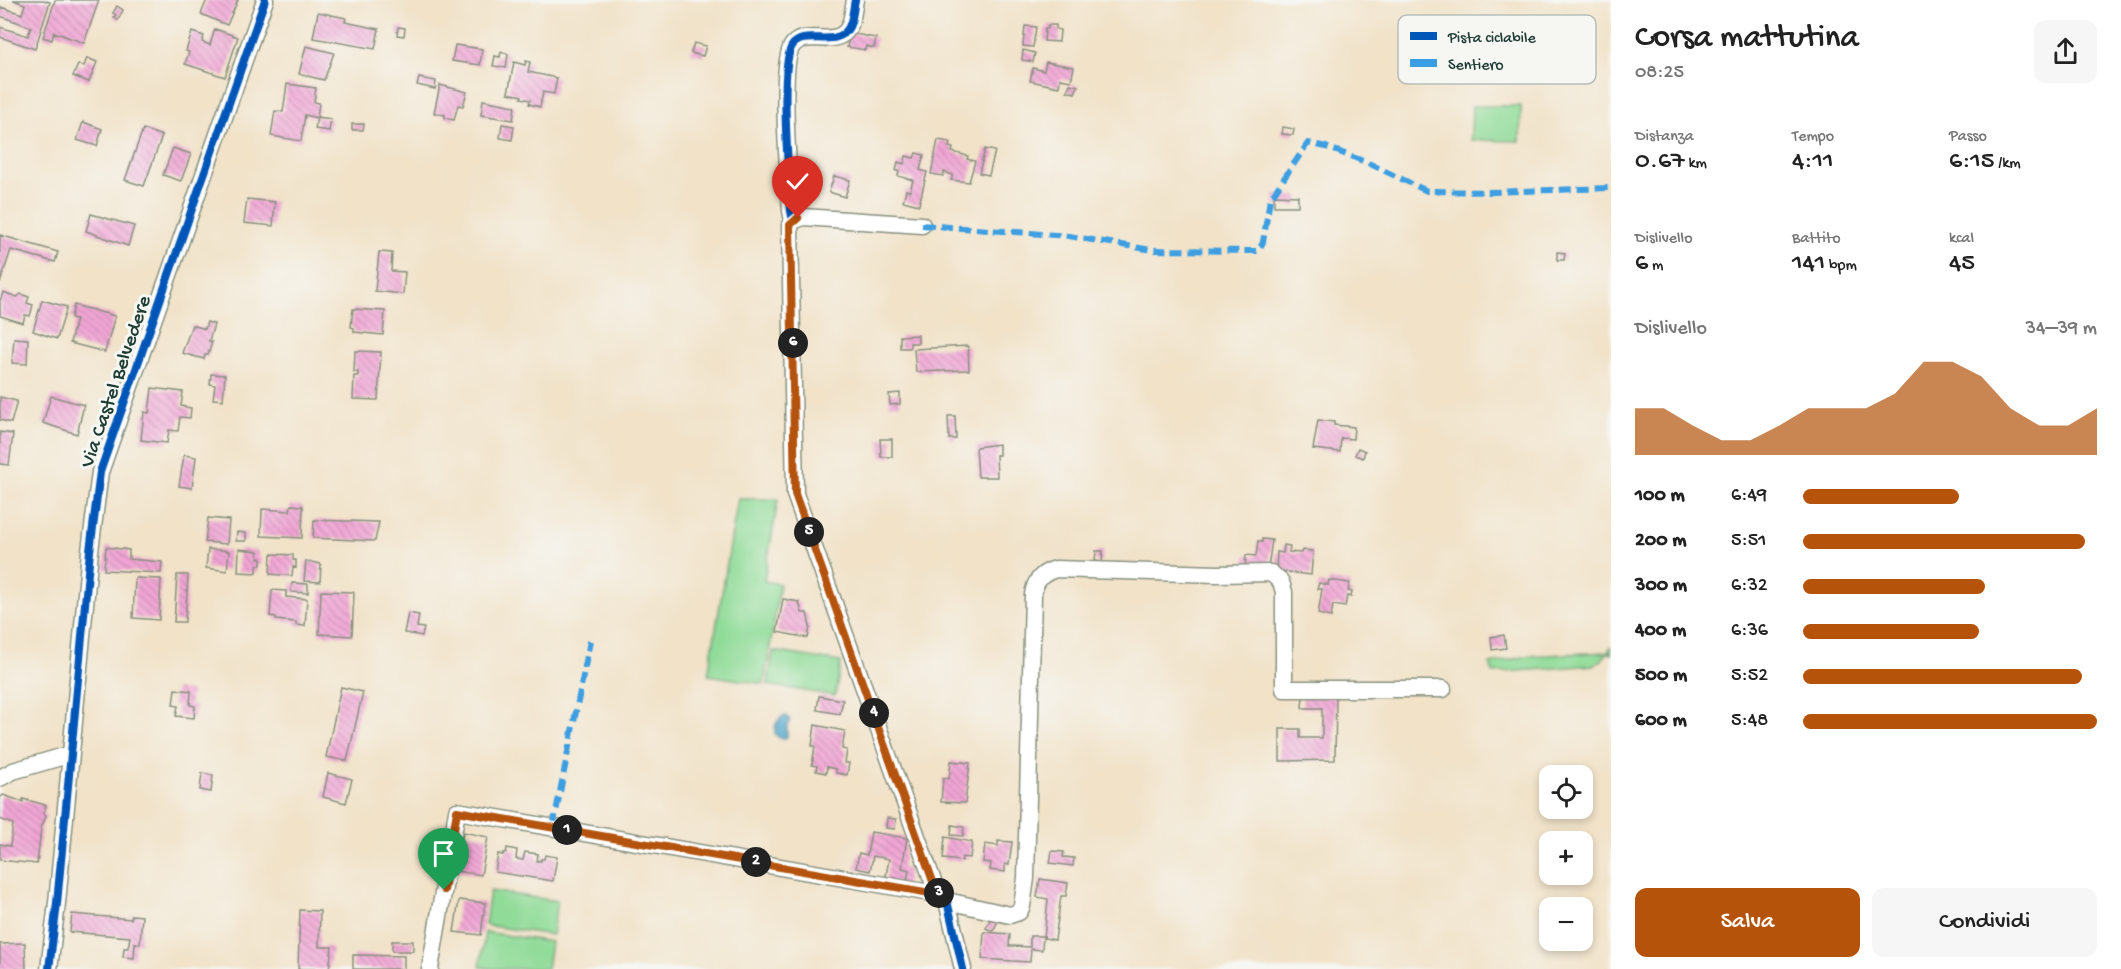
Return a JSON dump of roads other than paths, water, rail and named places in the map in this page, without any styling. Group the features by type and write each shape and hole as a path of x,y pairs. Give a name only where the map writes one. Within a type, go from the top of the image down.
{"street":[{"name":"Via Castel Belvedere","path":"49,969 90,551 100,472 265,0"},
{"path":"793,221 785,92 788,55 796,41 828,39 843,35 849,27 855,0"},
{"path":"922,225 803,217 793,221 790,225 795,494 936,890 944,898 963,969"},
{"path":"430,969 457,811 944,898 1010,915 1019,912 1026,879 1033,595 1034,586 1045,572 1056,569 1217,574 1271,573 1281,582 1284,592 1284,689 1443,689"},
{"path":"0,778 13,771 71,754"}],"water":[{"path":"783,716 790,720 787,726 787,737 781,739 775,734 775,728"}]}
